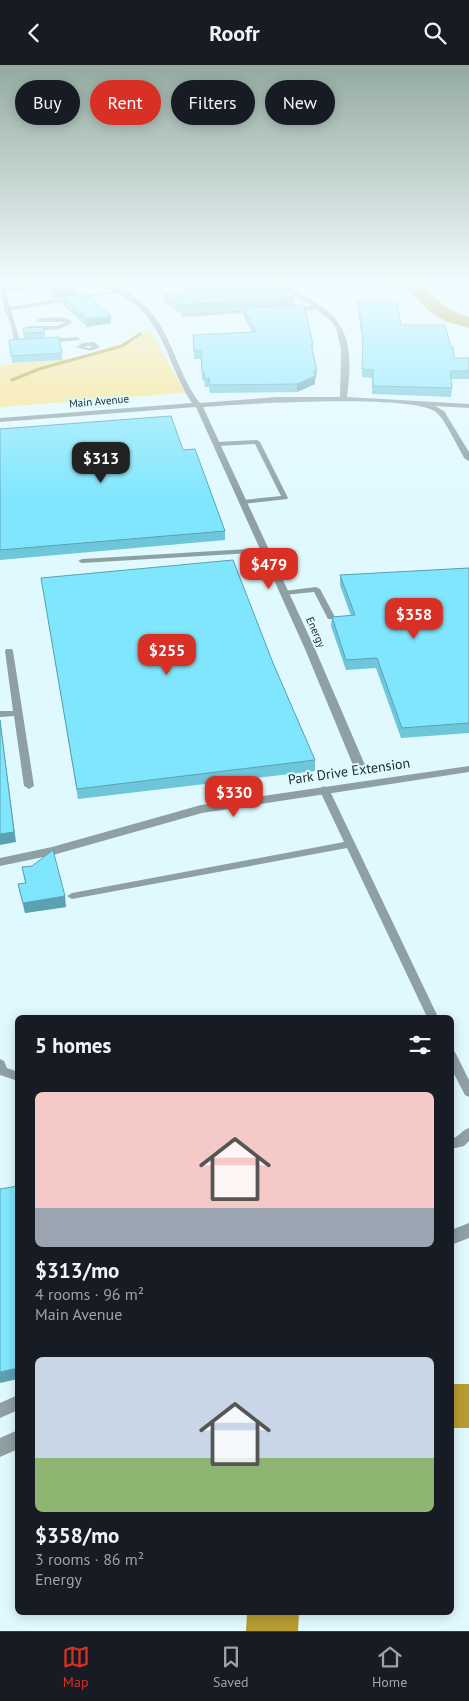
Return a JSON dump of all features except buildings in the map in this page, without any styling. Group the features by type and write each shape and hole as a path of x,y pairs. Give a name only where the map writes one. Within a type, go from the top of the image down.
{"street":[{"name":"Energy","path":"173,354 196,404 202,410 359,765"},
{"path":"343,354 343,399"},
{"name":"Main Avenue","path":"0,420 277,399 343,399 469,406"},
{"path":"424,404 440,411 469,459"},
{"name":"Park Drive Extension","path":"0,862 53,851 201,809 324,789 469,769"},
{"path":"454,1237 469,1230"},
{"path":"0,1448 15,1440"}],"lane":[{"path":"217,444 257,442 285,498 243,502"},
{"path":"82,561 264,550"},
{"path":"284,593 316,589 331,617"},
{"path":"9,651 29,786"},
{"path":"0,714 18,713"},
{"path":"324,789 432,1015"},
{"path":"72,896 351,844"},
{"path":"454,1061 469,1092"},
{"path":"0,1064 2,1071 15,1076"},
{"path":"454,1143 460,1142 469,1133"},
{"path":"0,1411 15,1404"}],"shaded area":[{"path":"88,354 163,354 185,393 0,407 0,365 76,358"}],"waterway":[{"path":"12,380 39,369 93,354"},
{"path":"454,1406 469,1406"},
{"path":"272,1631 273,1615"}]}
